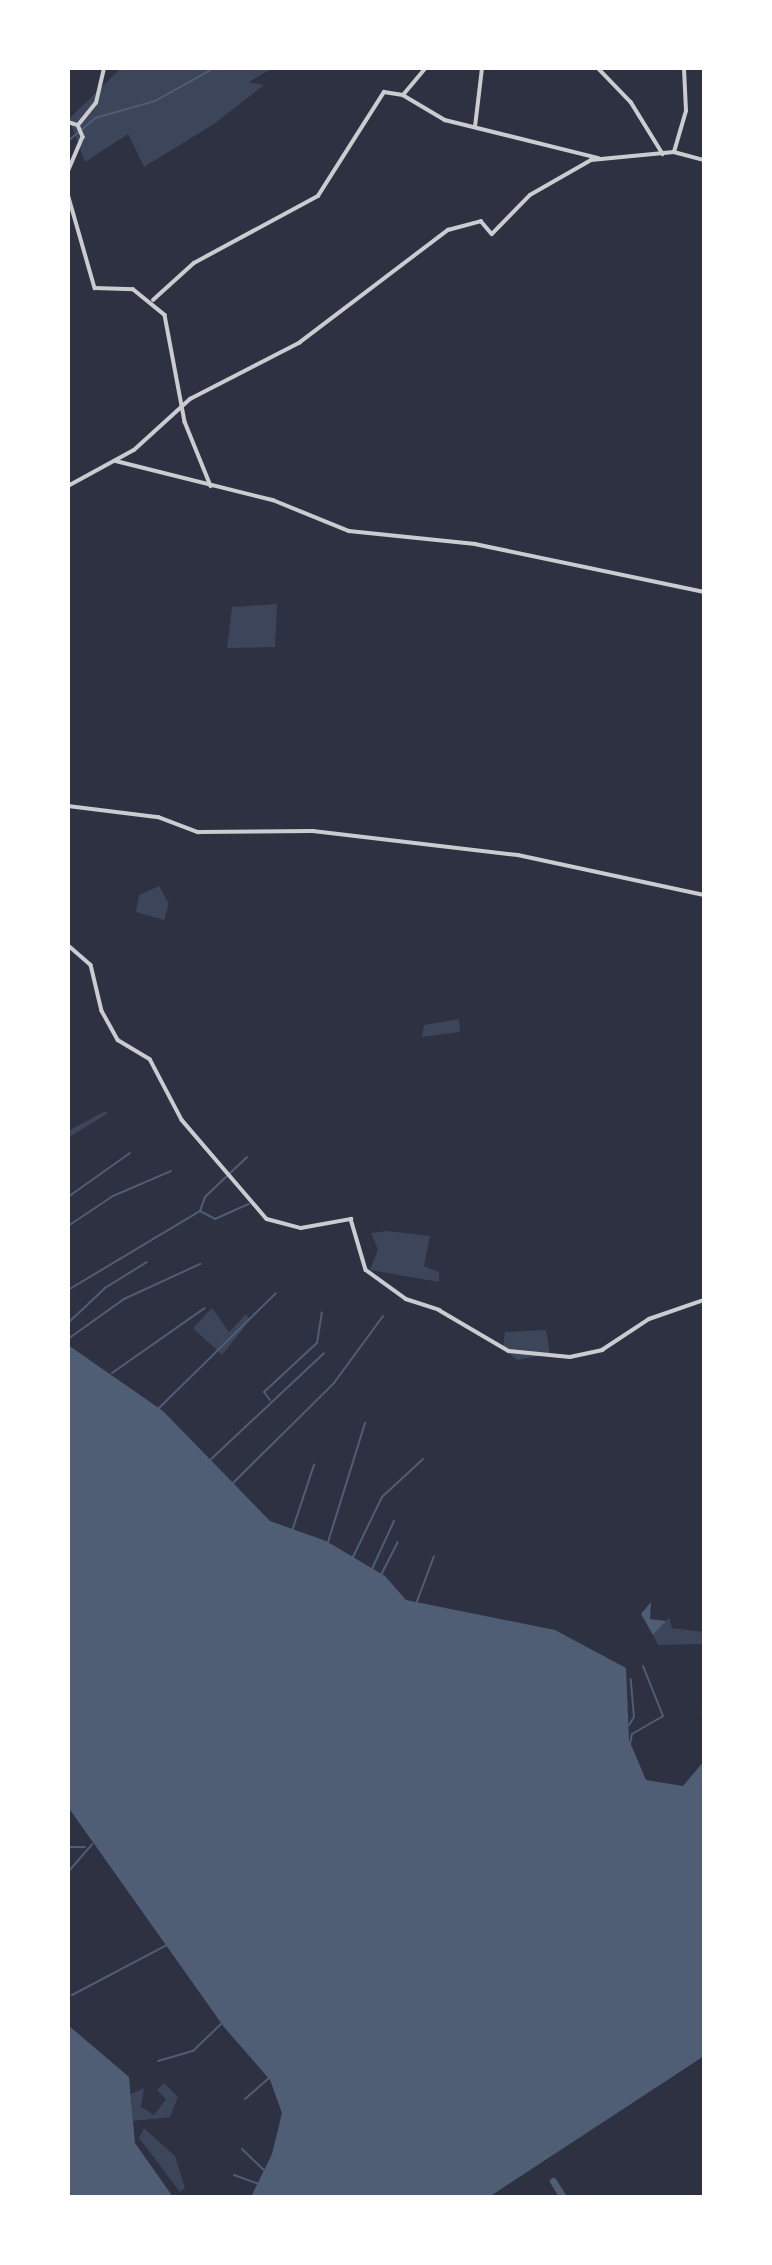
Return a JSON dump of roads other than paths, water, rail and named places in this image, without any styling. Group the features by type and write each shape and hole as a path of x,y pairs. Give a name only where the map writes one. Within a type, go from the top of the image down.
{"street":[{"path":"78,125 96,103 104,68"},
{"path":"402,95 426,68"},
{"path":"475,127 482,68"},
{"path":"598,68 631,102 663,154"},
{"path":"674,152 686,111 684,68"},
{"path":"153,300 194,263 318,195 379,97 402,95 436,117 598,158 674,152 704,160"},
{"path":"68,122 78,125"},
{"path":"68,172 83,137 78,125"},
{"path":"68,486 116,461 184,403 271,362 448,230 481,221 492,234 530,195 598,158"},
{"path":"68,194 95,288 133,289 153,300 165,315 188,430 212,487"},
{"path":"116,461 273,500 349,531 475,544 704,592"},
{"path":"68,806 158,817 198,832 313,831 518,855 704,895"},
{"path":"68,945 91,965 102,1011 118,1040 150,1059 182,1120 267,1219 301,1228 351,1219 366,1270 406,1299 439,1310 509,1352 570,1357 602,1350 649,1319 704,1300"}],"waterway":[{"path":"68,141 95,118 155,101 214,68"},
{"path":"68,1197 130,1153"},
{"path":"68,1290 200,1211 205,1197 247,1157"},
{"path":"68,1226 113,1196 171,1171"},
{"path":"200,1211 215,1219 249,1204"},
{"path":"68,1323 105,1288 147,1262"},
{"path":"68,1339 124,1299 200,1264"},
{"path":"158,1409 276,1293"},
{"path":"112,1373 205,1308"},
{"path":"270,1400 264,1392 317,1343 322,1312"},
{"path":"233,1483 334,1383 383,1316"},
{"path":"208,1462 324,1353"},
{"path":"328,1542 365,1423"},
{"path":"352,1559 382,1497 423,1459"},
{"path":"292,1531 314,1465"},
{"path":"371,1571 394,1521"},
{"path":"381,1575 398,1542"},
{"path":"416,1604 434,1556"},
{"path":"630,1744 632,1734 663,1716 643,1666"},
{"path":"629,1725 634,1717 631,1679"},
{"path":"68,1872 92,1844"},
{"path":"68,1847 85,1847"},
{"path":"72,1995 167,1945"},
{"path":"158,2061 193,2051 221,2024"},
{"path":"245,2099 270,2077"},
{"path":"242,2149 264,2170"},
{"path":"234,2175 259,2184"},
{"path":"553,2181 563,2197"}]}
